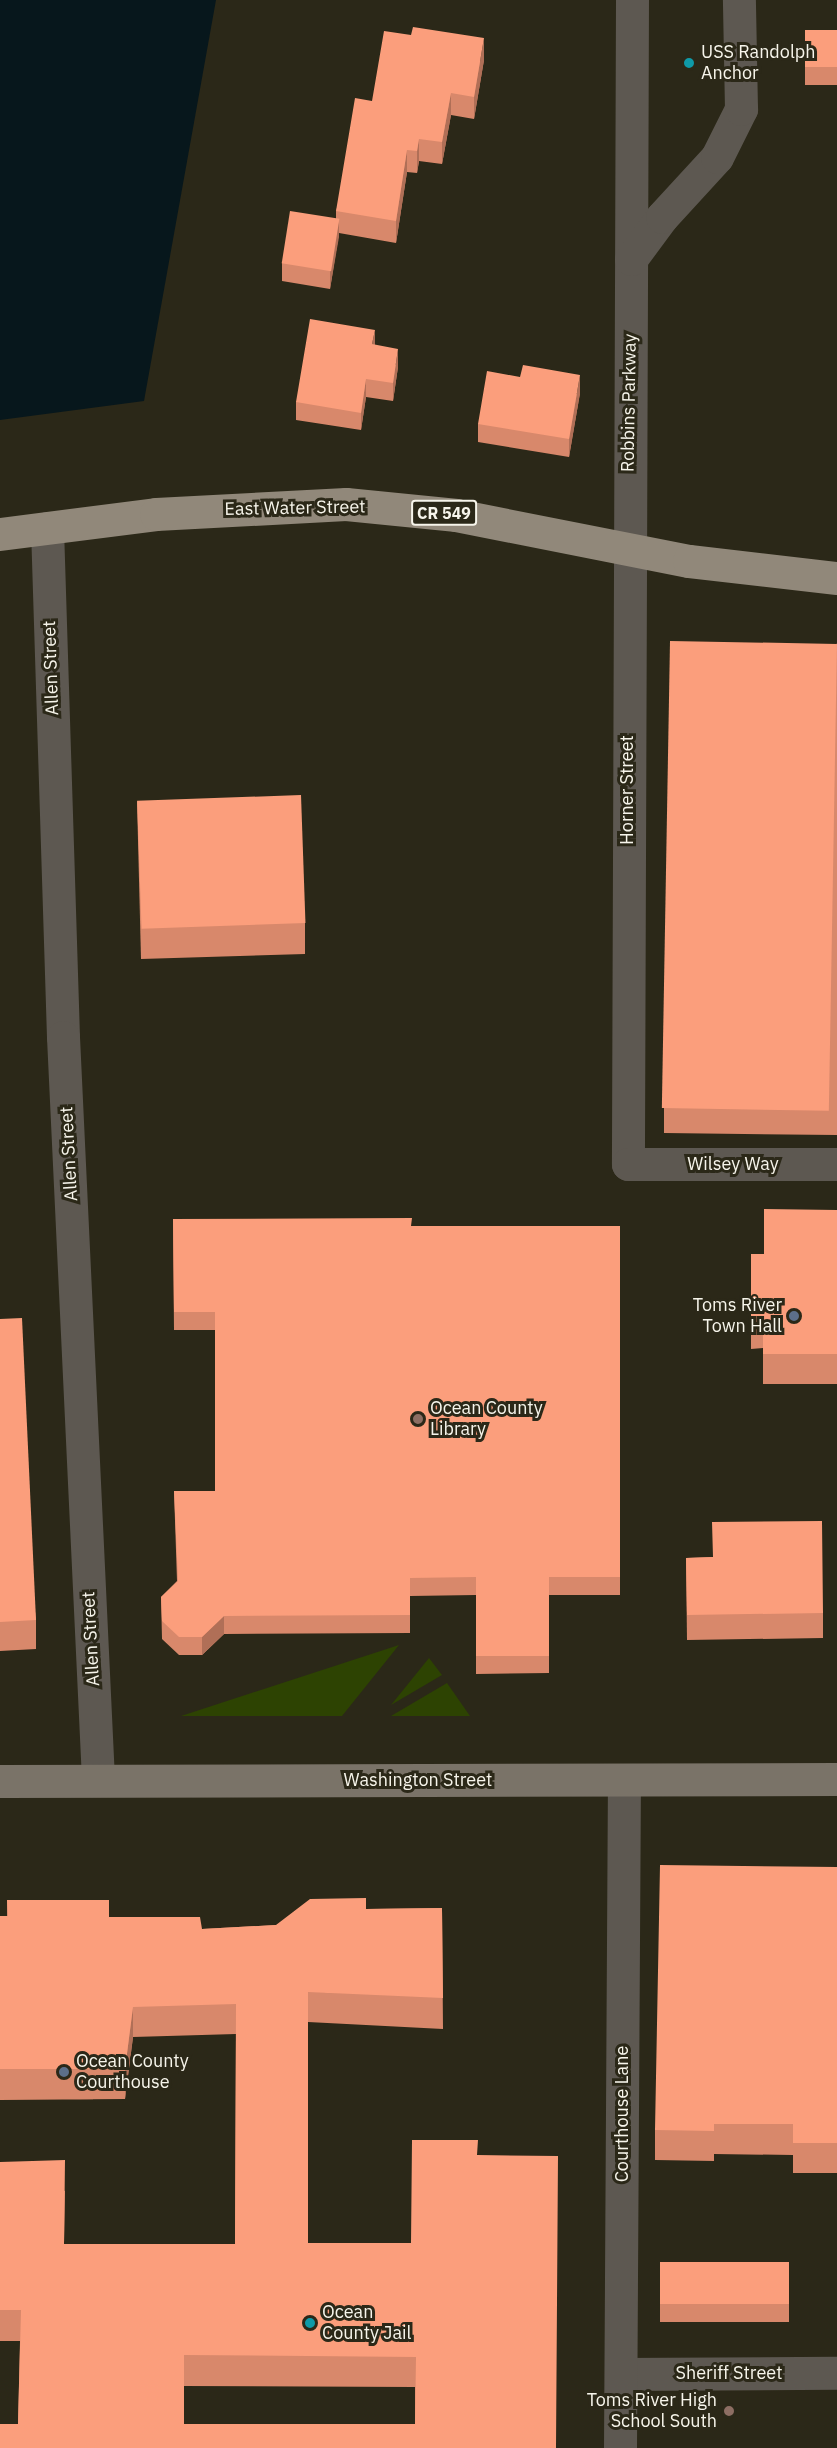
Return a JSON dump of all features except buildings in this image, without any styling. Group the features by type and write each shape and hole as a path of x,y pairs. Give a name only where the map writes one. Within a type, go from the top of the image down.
{"main road":[{"name":"East Water Street","path":"0,534 248,507 346,504 456,515 689,561 837,578"},
{"name":"Washington Street","path":"0,1781 837,1779"}],"street":[{"name":"Robbins Parkway","path":"627,547 632,0"},
{"path":"631,260 662,217 717,157 741,109 739,0"},
{"name":"Allen Street","path":"46,528 63,1037 98,1779"},
{"name":"Horner Street","path":"627,547 628,1164"},
{"name":"Wilsey Way","path":"628,1164 837,1164"},
{"name":"Courthouse Lane","path":"620,2448 624,1780"},
{"name":"Sheriff Street","path":"621,2374 837,2373"}],"green space":[{"path":"399,1645 342,1716 181,1716"},
{"path":"429,1658 442,1675 391,1705"},
{"path":"447,1683 470,1716 391,1716"}],"shaded area":[{"path":"0,0 216,0 144,401 0,420"}],"place":[{"name":"USS Randolph Anchor","path":"689,63"},
{"name":"Toms River Town Hall","path":"794,1316"},
{"name":"Ocean County Library","path":"418,1419"},
{"name":"Ocean County Courthouse","path":"64,2072"},
{"name":"Ocean County Jail","path":"310,2323"},
{"name":"Toms River High School South","path":"729,2411"}]}
